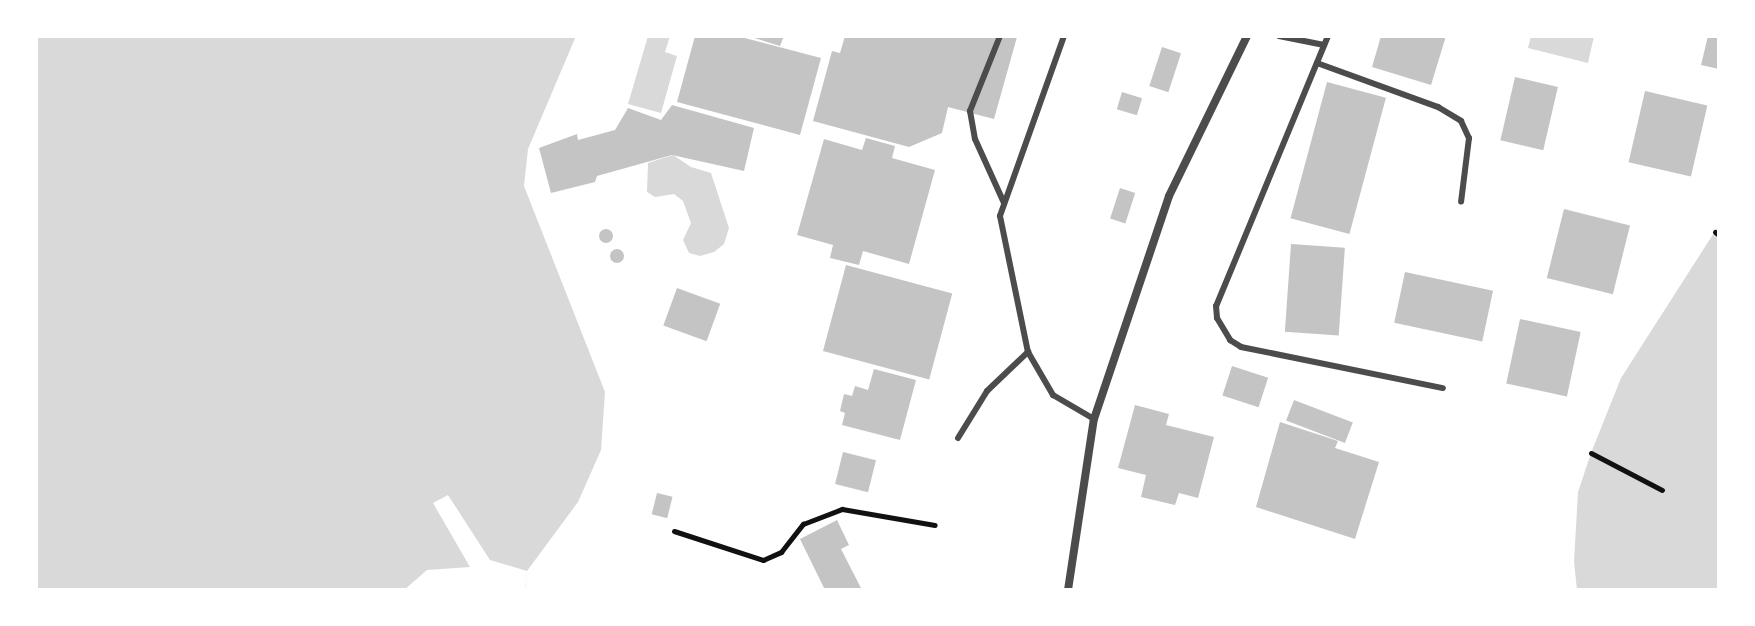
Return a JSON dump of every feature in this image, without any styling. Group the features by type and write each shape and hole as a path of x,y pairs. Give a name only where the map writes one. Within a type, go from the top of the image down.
{"street":[{"path":"1068,590 1094,419 1169,196 1247,36"}],"lane":[{"path":"1000,36 970,111 975,139 1004,204"},
{"path":"1064,36 1000,216 1028,352 1053,395 1094,419"},
{"path":"1279,36 1324,45"},
{"path":"1328,36 1216,306 1217,318 1230,340 1241,347 1443,388"},
{"path":"1317,63 1438,107 1461,121 1469,138 1461,202"},
{"path":"958,438 987,391 1028,352"}],"path":[{"path":"1591,453 1662,490"},
{"path":"674,531 763,560 781,552 803,524 842,509 935,525"}],"shaded area":[{"path":"36,36 576,36 528,149 524,186 605,392 601,450 578,502 527,571 525,590 36,590"},
{"path":"648,36 670,36 665,52 677,56 661,113 628,104"},
{"path":"1531,36 1594,36 1588,63 1528,48"},
{"path":"673,155 691,167 711,173 729,228 724,244 714,252 700,256 689,253 683,240 691,223 683,201 674,194 655,197 647,192 648,163"},
{"path":"1719,225 1719,590 1577,590 1574,562 1578,492 1591,453 1621,378"}],"pier":[{"path":"448,495 490,560 527,571 525,590 404,590 427,570 470,567 433,503"}],"building":[{"path":"695,36 737,36 821,58 800,135 677,102"},
{"path":"748,36 784,36 780,46"},
{"path":"845,36 1017,37 994,119 948,107 942,133 909,147 813,121 832,51 840,53"},
{"path":"1381,36 1446,36 1431,85 1372,67"},
{"path":"1708,36 1719,36 1719,69 1701,65"},
{"path":"1162,47 1181,53 1168,92 1149,86"},
{"path":"1515,77 1558,87 1543,150 1500,140"},
{"path":"1327,82 1386,98 1349,234 1291,218"},
{"path":"1645,91 1707,105 1691,177 1629,162"},
{"path":"1122,92 1142,98 1137,115 1117,109"},
{"path":"672,105 754,128 744,171 672,155 597,176 595,182 551,193 539,148 577,134 578,140 615,130 628,108 661,120"},
{"path":"866,138 895,146 892,158 935,170 909,264 863,251 859,265 830,258 833,245 797,235 824,139 862,150"},
{"path":"1120,188 1135,193 1125,223 1110,218"},
{"path":"1564,209 1630,225 1613,294 1547,278"},
{"path":"606,229 613,236 606,243 599,236"},
{"path":"1291,244 1345,248 1339,336 1285,332"},
{"path":"617,249 624,256 617,263 610,256"},
{"path":"846,265 952,293 929,379 823,351"},
{"path":"1405,272 1493,291 1482,342 1394,323"},
{"path":"677,288 720,304 707,341 663,326"},
{"path":"1520,319 1581,332 1567,396 1506,384"},
{"path":"1232,366 1268,378 1259,407 1222,395"},
{"path":"874,369 916,380 900,440 842,425 845,413 840,411 844,394 852,396 855,386 868,390"},
{"path":"1294,400 1353,423 1345,443 1286,421"},
{"path":"1135,405 1169,414 1166,425 1214,437 1198,498 1179,493 1175,505 1141,497 1146,475 1118,468"},
{"path":"1280,422 1338,441 1335,448 1379,462 1355,539 1256,507"},
{"path":"843,452 876,460 868,492 835,484"},
{"path":"657,493 673,497 667,518 652,514"},
{"path":"837,520 849,545 841,549 862,590 825,590 800,539"}]}
